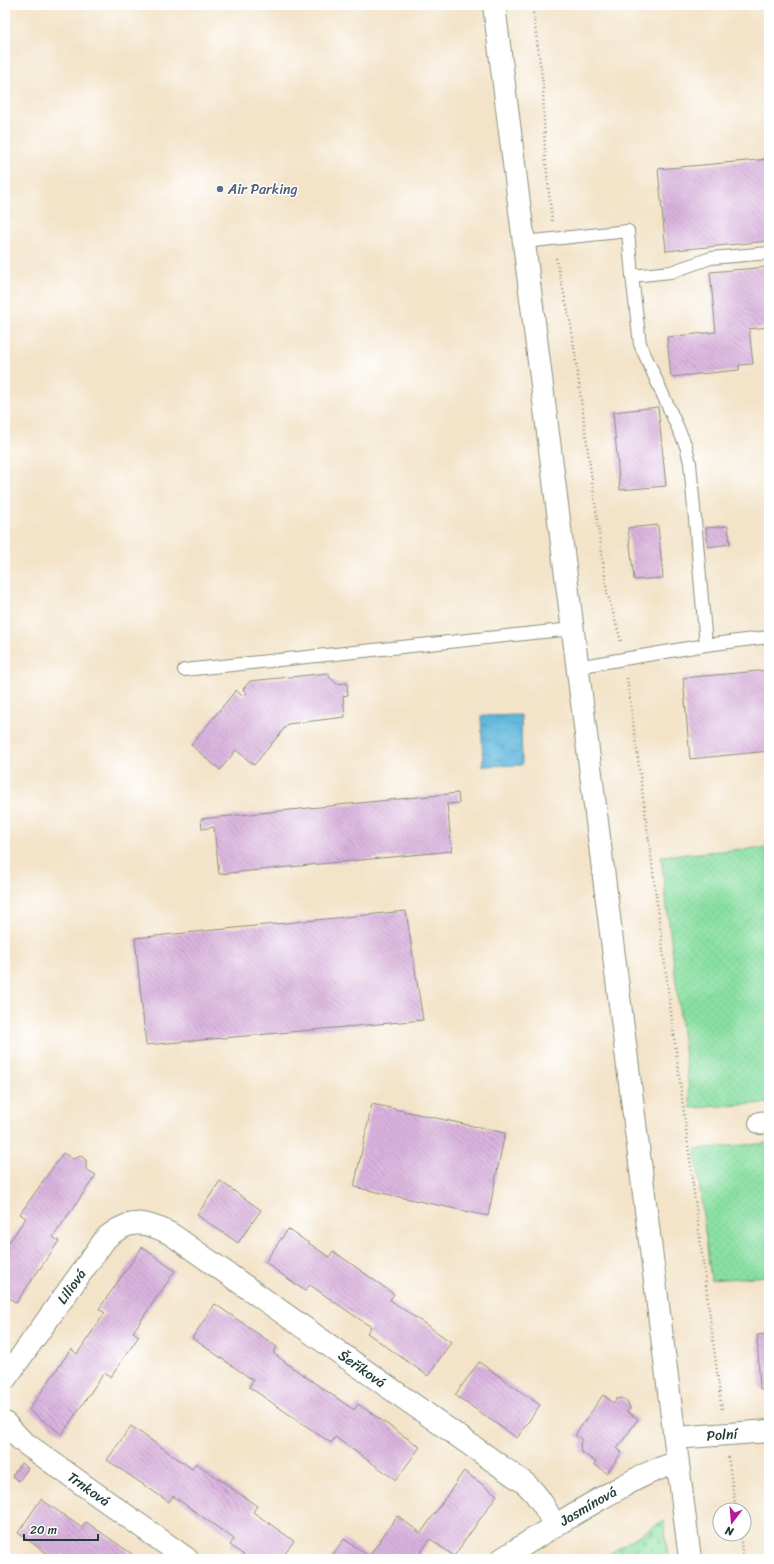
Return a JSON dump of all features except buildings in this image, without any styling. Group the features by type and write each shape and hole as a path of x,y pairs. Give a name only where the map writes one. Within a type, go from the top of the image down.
{"street":[{"path":"494,5 690,1559"},
{"name":"Liliová","path":"5,1379 106,1238 115,1230 127,1225 142,1222 156,1226"},
{"name":"Šeříková","path":"156,1226 171,1234 526,1484 536,1493 543,1503 554,1525"},
{"name":"Trnková","path":"8,1427 22,1441 187,1559"},
{"name":"Polní","path":"674,1438 769,1431"},
{"name":"Jasmínová","path":"502,1559 554,1525 638,1478 661,1467 678,1463"}],"lane":[{"path":"524,242 628,231 640,344 686,446 690,463 706,645"},
{"path":"632,276 671,272 711,258 769,253"},
{"path":"184,670 572,629"},
{"path":"577,667 706,645 769,637"}],"path":[{"path":"532,5 543,84 545,154 556,257 571,325 607,592 621,643 624,660 651,856 723,1418"},
{"path":"727,1450 735,1502"},
{"path":"741,1542 743,1559"}],"green space":[{"path":"769,847 769,1103 691,1108 661,856"},
{"path":"769,1143 769,1276 711,1280 695,1149"},
{"path":"664,1520 668,1559 601,1559"}],"water":[{"path":"521,715 522,765 483,766 481,716"}],"place":[{"name":"Air Parking","path":"220,189"}]}
